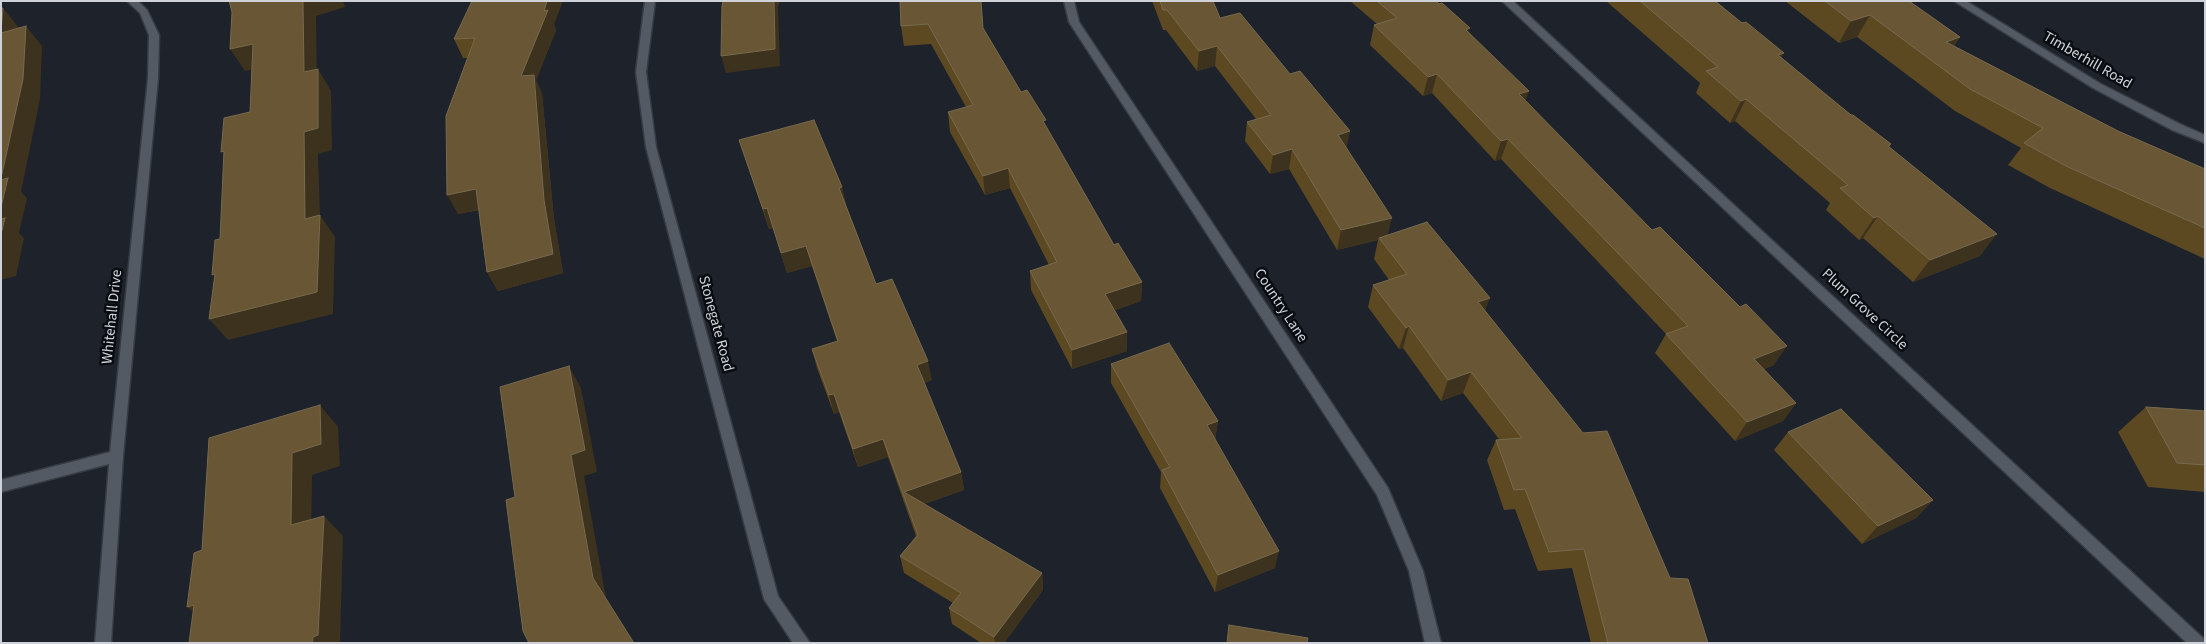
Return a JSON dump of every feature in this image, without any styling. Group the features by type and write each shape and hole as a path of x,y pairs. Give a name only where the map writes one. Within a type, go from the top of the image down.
{"street":[{"name":"Whitehall Drive","path":"103,643 116,456 153,78 154,35 144,12 132,1"},
{"name":"Stonegate Road","path":"650,1 641,72 651,147 771,599 802,643"},
{"name":"Country Lane","path":"1069,1 1074,22 1383,492 1416,571 1433,643"},
{"name":"Plum Grove Circle","path":"1507,1 2198,643"},
{"name":"Timberhill Road","path":"1959,1 2098,86 2176,127 2205,139"},
{"path":"1,486 116,456"}],"building":[{"path":"229,1 303,1 304,72 318,69 318,128 304,132 305,219 320,215 317,292 209,319 215,274 212,275 215,240 220,239 224,151 221,152 224,118 250,112 253,44 230,49 232,12"},
{"path":"472,1 547,1 544,11 548,10 521,76 534,75 544,200 553,254 487,272 476,189 447,195 446,116 475,38 454,39"},
{"path":"723,1 774,1 775,49 721,56"},
{"path":"900,1 981,1 983,28 1021,92 1027,90 1046,120 1043,121 1114,245 1118,243 1142,282 1105,294 1127,332 1072,350 1030,271 1057,262 1008,168 983,176 948,112 973,105 928,24 901,26"},
{"path":"1160,1 1213,1 1220,18 1240,13 1290,74 1300,71 1350,131 1338,135 1392,218 1341,230 1292,149 1273,155 1247,122 1271,115 1217,46 1199,51 1167,10 1163,10"},
{"path":"1377,1 1436,1 1439,4 1442,3 1470,28 1466,30 1529,91 1519,94 1652,230 1660,227 1740,307 1746,304 1787,346 1754,359 1796,403 1747,422 1666,334 1688,326 1508,139 1501,141 1437,74 1428,77 1374,25 1397,18"},
{"path":"1640,1 1715,1 1742,23 1746,22 1784,53 1778,55 1851,115 1891,144 1888,146 1997,234 1930,260 1878,216 1874,218 1840,188 1848,185 1746,99 1741,101 1706,71 1718,67"},
{"path":"1825,1 1909,1 1960,37 1946,42 2118,131 2205,169 2205,228 2068,167 2024,143 2043,128 1970,89 1870,15 1851,21"},
{"path":"1,8 3,8 1,32"},
{"path":"26,26 23,79 1,178 1,33"},
{"path":"814,120 842,187 839,188 876,284 892,279 928,361 917,365 961,472 904,492 1042,573 994,637 949,608 961,593 900,556 918,535 883,439 853,449 834,394 829,395 812,349 838,341 806,246 781,253 767,208 763,209 739,140"},
{"path":"8,178 1,207 1,180"},
{"path":"5,218 1,234 1,219"},
{"path":"1427,222 1490,298 1478,302 1583,433 1607,431 1670,578 1688,579 1708,643 1608,643 1584,549 1549,552 1525,489 1514,490 1496,440 1522,438 1471,372 1448,380 1409,326 1406,328 1373,285 1407,274 1379,238"},
{"path":"1169,343 1218,421 1207,425 1279,551 1218,575 1162,470 1170,467 1111,364"},
{"path":"569,366 585,450 571,455 593,578 634,643 529,643 523,631 506,500 515,497 500,387"},
{"path":"320,405 321,444 292,453 291,525 324,516 318,635 313,637 312,643 189,643 194,605 187,607 194,553 202,550 209,438"},
{"path":"2146,407 2205,411 2205,465 2177,463"},
{"path":"1841,409 1933,500 1878,526 1788,432"},
{"path":"1229,625 1308,638 1307,643 1227,643"}]}
